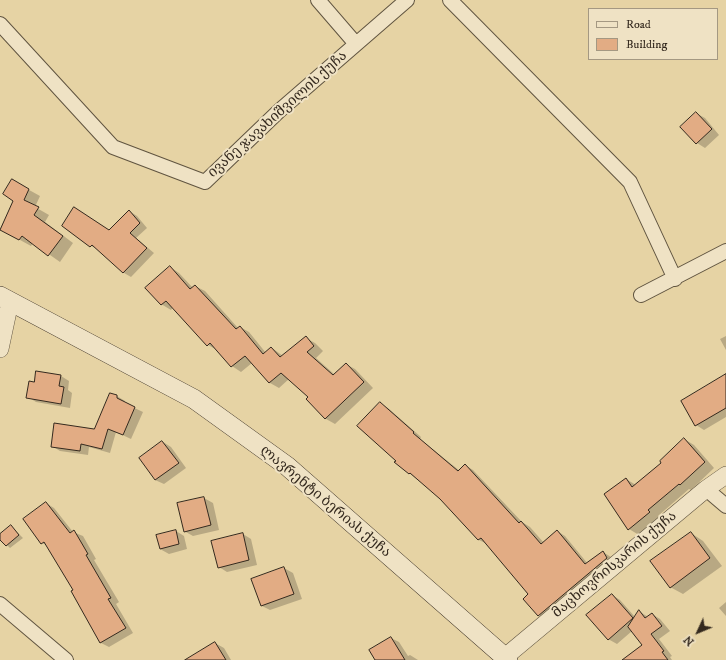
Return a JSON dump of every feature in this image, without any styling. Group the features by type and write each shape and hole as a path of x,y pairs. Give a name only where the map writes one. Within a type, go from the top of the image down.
{"main road":[{"name":"ლავრენტი ბერიას ქუჩა","path":"5,299 194,399 281,461 507,659"}],"street":[{"path":"318,0 356,44"},
{"name":"ივანე ჯავახიშვილის ქუჩა","path":"0,24 113,146 205,182 279,111 407,0"},
{"path":"450,0 630,182 675,279"},
{"path":"641,295 675,279 726,251"},
{"path":"0,350 5,299"},
{"name":"მაცხოვრისკარის ქუჩა","path":"507,659 706,489 726,475"},
{"path":"706,489 726,506"},
{"path":"0,604 66,660"}],"building":[{"path":"696,112 712,129 696,144 680,127"},
{"path":"12,179 29,189 24,200 39,207 34,215 63,236 48,256 22,236 19,240 0,230 13,201 3,194"},
{"path":"74,207 109,230 129,210 140,223 130,233 147,248 123,273 92,245 90,247 62,226"},
{"path":"170,266 190,289 195,285 236,329 240,326 263,354 271,347 280,357 306,336 314,346 307,352 333,375 346,363 364,382 325,419 306,399 308,397 281,373 269,383 245,356 231,367 210,343 207,346 166,301 161,305 145,288"},
{"path":"36,371 61,375 59,386 64,387 61,404 26,398 29,381 34,382"},
{"path":"726,374 726,408 695,426 681,401"},
{"path":"110,393 117,395 117,398 135,407 123,435 108,429 102,449 81,444 80,451 51,447 54,423 94,429"},
{"path":"380,402 414,432 413,433 458,471 465,464 519,523 521,521 541,544 557,530 585,564 603,551 607,558 538,616 523,599 528,594 481,538 478,540 440,499 410,473 409,474 394,462 396,461 357,426"},
{"path":"684,438 705,462 680,485 679,484 648,510 650,512 628,530 604,494 626,478 632,487 661,463 660,461"},
{"path":"162,441 179,463 155,480 139,458"},
{"path":"204,497 211,525 184,532 177,503"},
{"path":"46,502 70,533 74,530 88,554 86,555 111,598 108,599 126,628 100,643 71,591 73,590 44,542 41,544 23,519"},
{"path":"11,525 19,535 6,546 0,540 0,534"},
{"path":"176,530 179,544 160,549 156,535"},
{"path":"691,532 710,558 670,588 650,561"},
{"path":"243,533 249,560 218,568 211,541"},
{"path":"284,567 294,594 261,606 251,579"},
{"path":"612,594 633,618 608,640 586,615"},
{"path":"639,610 645,618 652,613 662,626 651,634 664,651 662,652 668,660 622,660 642,645 628,627"},
{"path":"391,637 405,660 375,660 369,650"},
{"path":"215,642 226,660 185,660"}]}
